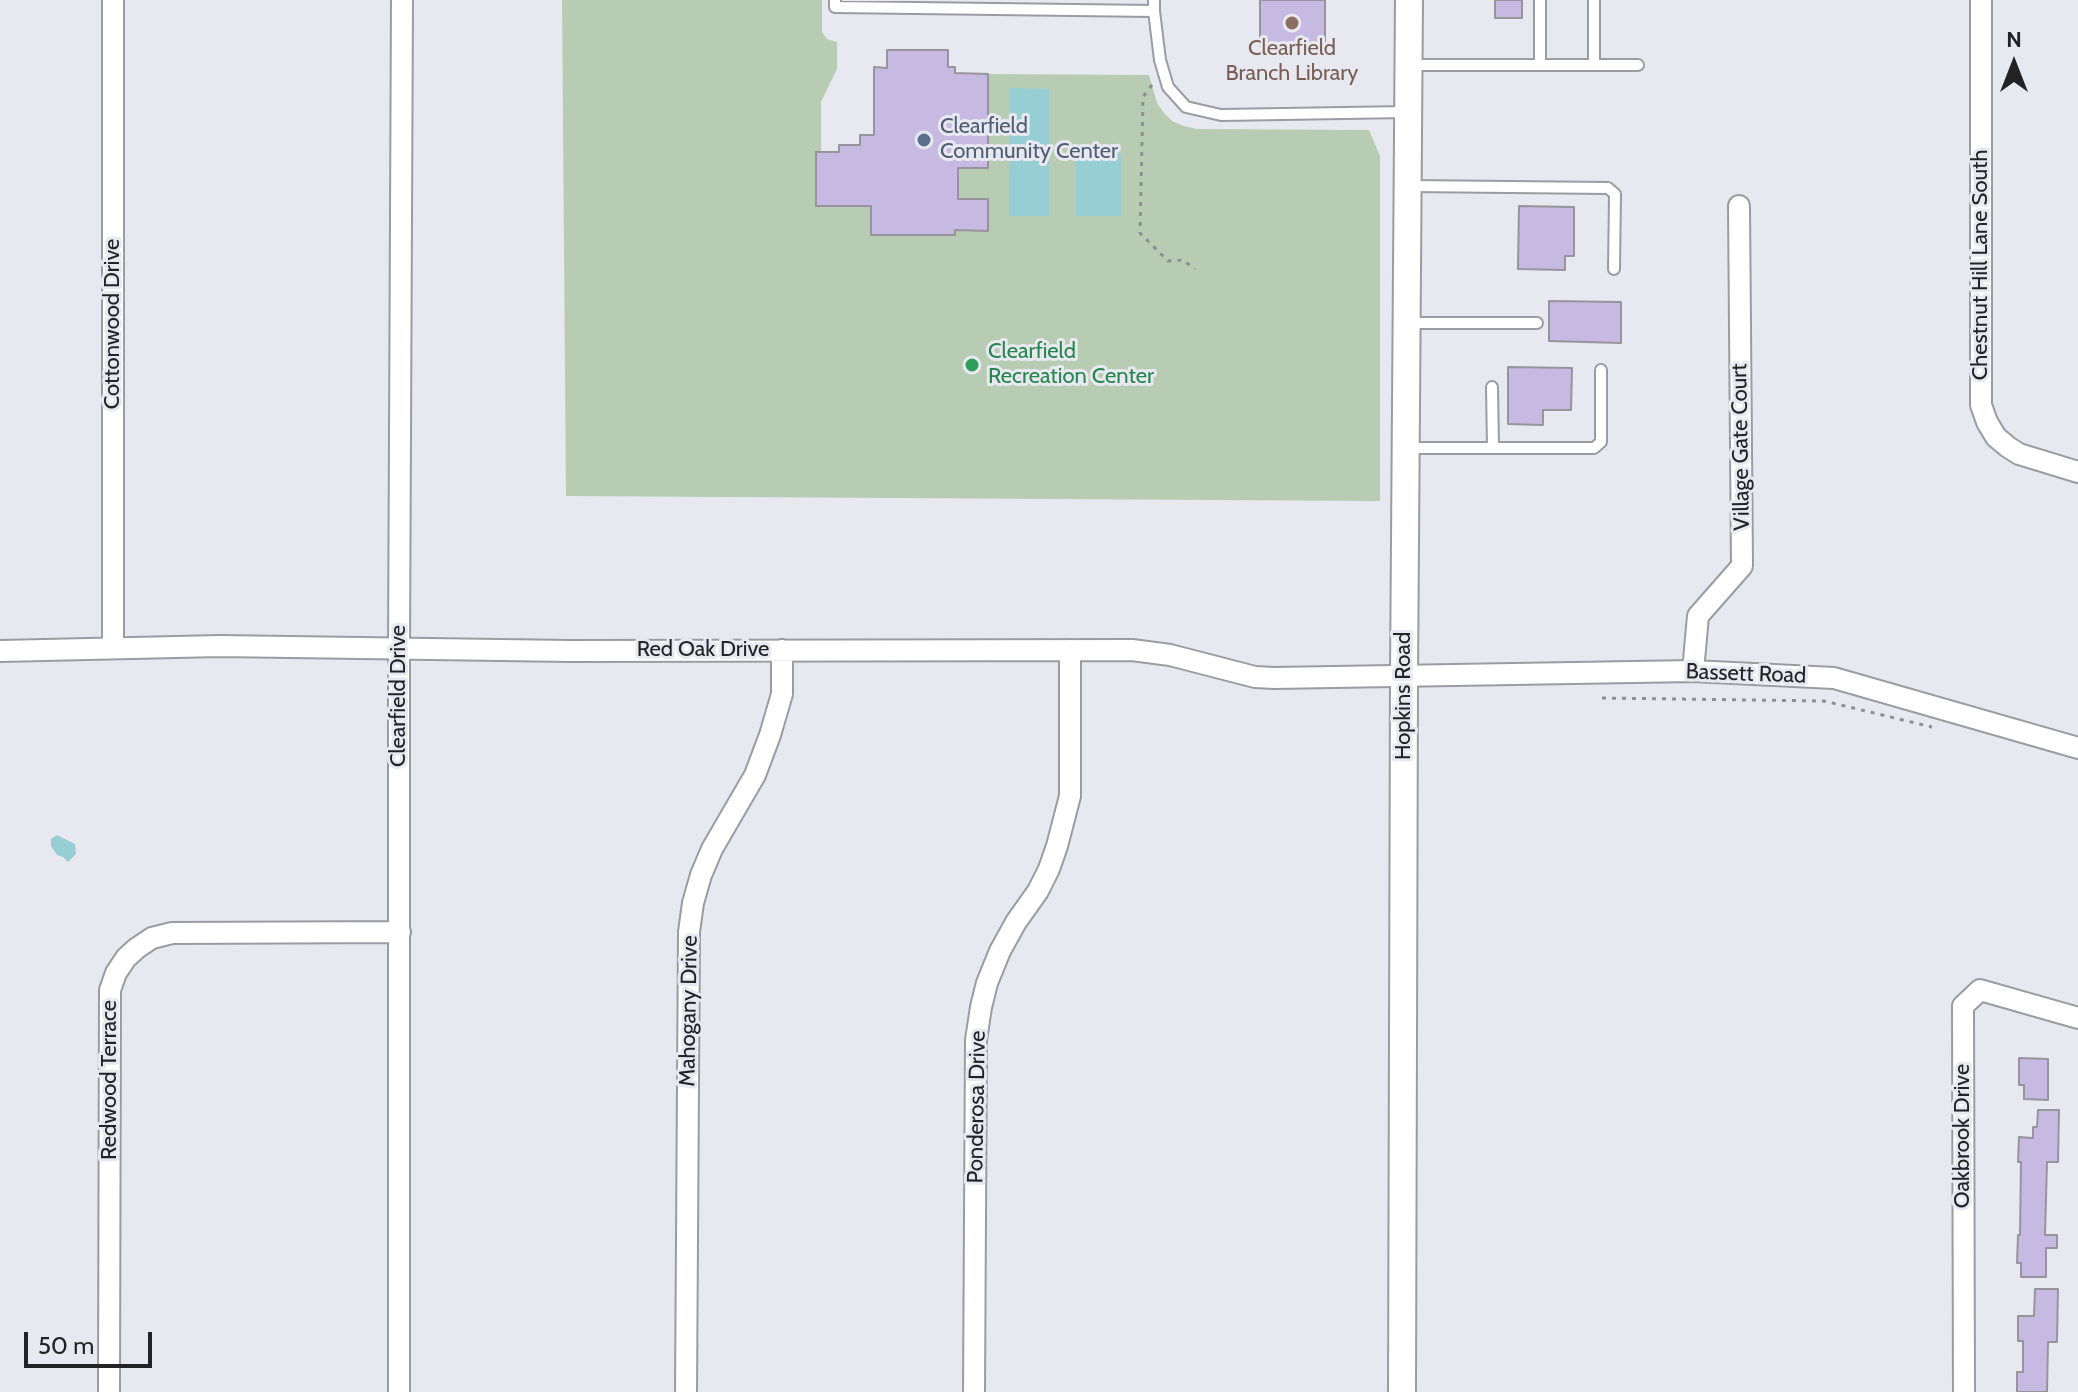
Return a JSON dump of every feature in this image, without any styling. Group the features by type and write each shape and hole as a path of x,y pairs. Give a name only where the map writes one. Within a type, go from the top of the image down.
{"street":[{"name":"Cottonwood Drive","path":"113,0 113,648"},
{"name":"Clearfield Drive","path":"399,1392 402,0"},
{"name":"Hopkins Road","path":"1402,1392 1409,0"},
{"name":"Chestnut Hill Lane South","path":"1981,0 1981,405 1996,437 2008,447 2019,454 2078,472"},
{"name":"Village Gate Court","path":"1693,671 1698,616 1742,566 1739,206"},
{"name":"Red Oak Drive","path":"0,651 220,646 570,651 1132,650 1170,655 1255,677 1404,675"},
{"name":"Mahogany Drive","path":"686,1392 689,932 701,875 712,849 755,775 770,735 782,694 782,650"},
{"name":"Ponderosa Drive","path":"974,1392 976,1040 987,983 1000,951 1049,869 1070,796 1070,650"},
{"name":"Bassett Road","path":"1404,675 1693,671 1834,678 2078,748"},
{"name":"Redwood Terrace","path":"109,1392 110,990 116,973 137,948 152,938 172,933 400,932"},
{"name":"Oakbrook Drive","path":"1964,1392 1963,1006 1980,990 2078,1018"}],"lane":[{"path":"835,0 835,7 1154,6 1160,60 1168,87 1186,107 1221,115 1408,112"},
{"path":"1540,0 1540,65"},
{"path":"1594,0 1594,65"},
{"path":"1408,65 1638,65"},
{"path":"1408,186 1608,188 1615,194 1614,269"},
{"path":"1407,323 1537,323"},
{"path":"1406,448 1594,448 1601,442 1601,370"},
{"path":"1492,387 1493,448"}],"path":[{"path":"1152,85 1143,97 1140,233 1168,261 1183,260 1195,269"},
{"path":"1602,698 1824,701 1943,730"}],"green space":[{"name":"Clearfield Recreation Center","path":"562,0 822,0 822,32 827,39 837,42 837,69 821,102 821,152 816,152 816,205 871,206 955,235 955,230 987,230 958,199 958,168 988,168 988,74 1149,75 1157,103 1164,113 1172,121 1197,129 1369,130 1380,156 1380,501 566,496"}],"water":[{"path":"1010,88 1049,89 1049,216 1009,216"},
{"path":"1121,154 1121,216 1076,216 1076,155"},
{"path":"57,835 75,844 76,854 68,862 57,855 51,846 51,839"}],"building":[{"name":"Clearfield Branch Library","path":"1260,0 1325,0 1325,46 1260,46"},
{"path":"1495,0 1522,0 1522,18 1495,18"},
{"name":"Clearfield Community Center","path":"887,50 948,50 948,67 955,67 955,73 988,74 988,168 958,168 958,199 988,199 988,231 955,230 955,235 871,235 871,206 816,206 816,152 839,152 839,145 860,145 860,135 874,135 874,67 887,68"},
{"path":"1519,206 1574,207 1574,256 1565,256 1565,270 1518,269"},
{"path":"1549,301 1621,302 1621,343 1549,341"},
{"path":"1508,367 1572,368 1571,410 1543,410 1543,425 1508,424"},
{"path":"2019,1058 2048,1059 2048,1100 2024,1099 2024,1085 2019,1085"},
{"path":"2038,1110 2059,1110 2058,1162 2047,1162 2045,1235 2057,1235 2057,1248 2046,1248 2046,1277 2021,1277 2021,1263 2017,1263 2020,1235 2019,1137 2033,1138"},
{"path":"2035,1289 2058,1289 2057,1342 2048,1342 2047,1392 2017,1392 2017,1372 2023,1372 2023,1341 2018,1341 2018,1316 2034,1316"}],"place":[{"name":"Clearfield Branch Library","path":"1292,23"},
{"name":"Clearfield Community Center","path":"924,140"},
{"name":"Clearfield Recreation Center","path":"972,365"}]}
